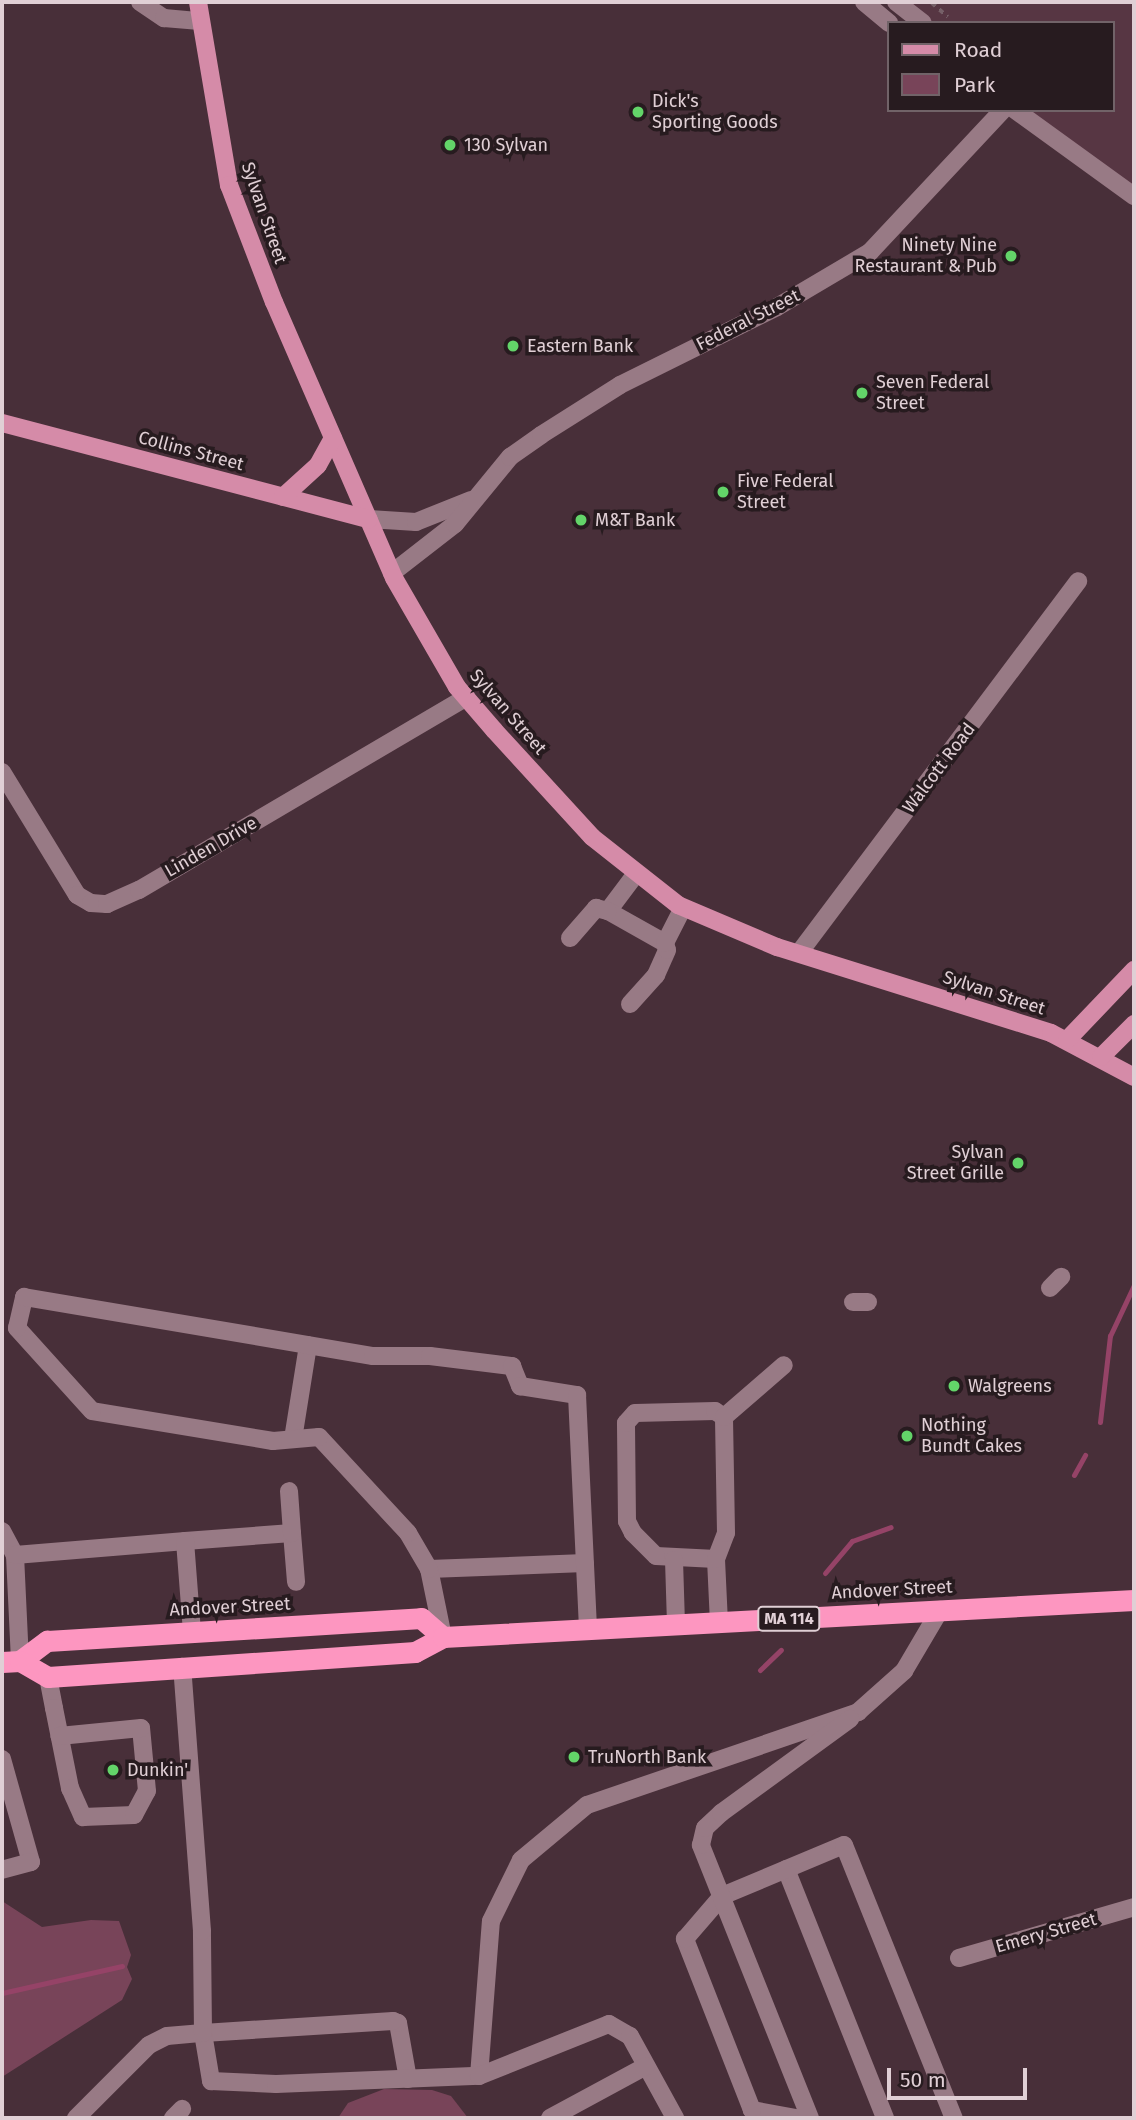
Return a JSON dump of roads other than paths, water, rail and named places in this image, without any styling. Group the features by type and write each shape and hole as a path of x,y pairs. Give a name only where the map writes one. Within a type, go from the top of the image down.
{"highway":[{"name":"Andover Street","path":"48,1677 415,1653 443,1637 1134,1600"},
{"name":"Andover Street","path":"11,1662 47,1641 421,1618 443,1637"},
{"path":"11,1662 48,1677"}],"main road":[{"name":"Sylvan Street","path":"198,2 229,185 333,438 392,573 416,620 466,697 592,836 635,875 683,908 720,926 1067,1040 1134,1077"},
{"name":"Collins Street","path":"2,423 369,519"},
{"path":"283,497 318,465 333,438"},
{"path":"1067,1040 1134,970"},
{"path":"1101,1057 1134,1029"}],"street":[{"path":"139,2 164,18 200,21"},
{"path":"864,2 888,22"},
{"path":"896,2 920,21"},
{"name":"Federal Street","path":"392,573 455,524 471,500 510,457 573,413 870,253 1001,112"},
{"path":"1019,112 1134,196"},
{"name":"Federal Street","path":"369,519 416,522 471,500"},
{"name":"Walcott Road","path":"799,953 1078,581"},
{"name":"Linden Drive","path":"2,772 77,895 92,903 107,904 139,890 466,697"},
{"path":"608,911 635,875"},
{"path":"570,938 596,908 608,911 665,943"},
{"path":"630,1004 656,975 667,950 665,943 683,908"},
{"path":"443,1637 429,1569 408,1533 319,1437 273,1441 92,1410 17,1328 24,1297 373,1356 430,1356 512,1366 520,1386 577,1395 588,1630"},
{"path":"293,1439 308,1345"},
{"path":"724,1417 784,1365"},
{"path":"716,1559 674,1560 656,1556 627,1521 626,1423 635,1413 715,1411 724,1417"},
{"path":"719,1622 716,1559 726,1533 724,1417"},
{"path":"289,1491 296,1582"},
{"path":"2,1531 15,1555 11,1662"},
{"path":"15,1555 292,1533"},
{"path":"185,1541 192,1632"},
{"path":"674,1560 676,1625"},
{"path":"429,1569 585,1563"},
{"path":"810,2118 722,1896 706,1864 701,1844 705,1828 858,1712 904,1671 940,1610"},
{"path":"183,1667 202,1931 203,2033 211,2081 276,2084 479,2076 609,2024 630,2036 675,2118"},
{"path":"48,1677 59,1736 70,1788 83,1817 134,1815 147,1791 141,1728 59,1736"},
{"path":"479,2076 491,1921 521,1860 587,1805 858,1712"},
{"path":"2,1759 31,1862 2,1870"},
{"path":"796,2118 752,2110 685,1939 722,1896 844,1845 954,2118"},
{"path":"786,1869 885,2118"},
{"name":"Emery Street","path":"959,1958 1134,1907"},
{"path":"76,2118 149,2045 167,2036 393,2021 398,2023 408,2079"},
{"path":"550,2118 646,2066"}],"waterway":[{"path":"1100,1422 1110,1336 1134,1285"},
{"path":"1074,1475 1085,1455"},
{"path":"825,1573 852,1541 891,1527"},
{"path":"760,1670 781,1650"},
{"path":"2,1993 122,1966"}],"place":[{"name":"Dick's Sporting Goods","path":"638,112"},
{"name":"130 Sylvan","path":"450,145"},
{"name":"Ninety Nine Restaurant & Pub","path":"1011,256"},
{"name":"Eastern Bank","path":"513,346"},
{"name":"Seven Federal Street","path":"862,393"},
{"name":"Five Federal Street","path":"723,492"},
{"name":"M&T Bank","path":"581,520"},
{"name":"Sylvan Street Grille","path":"1018,1163"},
{"name":"Walgreens","path":"954,1386"},
{"name":"Nothing Bundt Cakes","path":"907,1436"},
{"name":"TruNorth Bank","path":"574,1757"},
{"name":"Dunkin'","path":"113,1770"}]}
